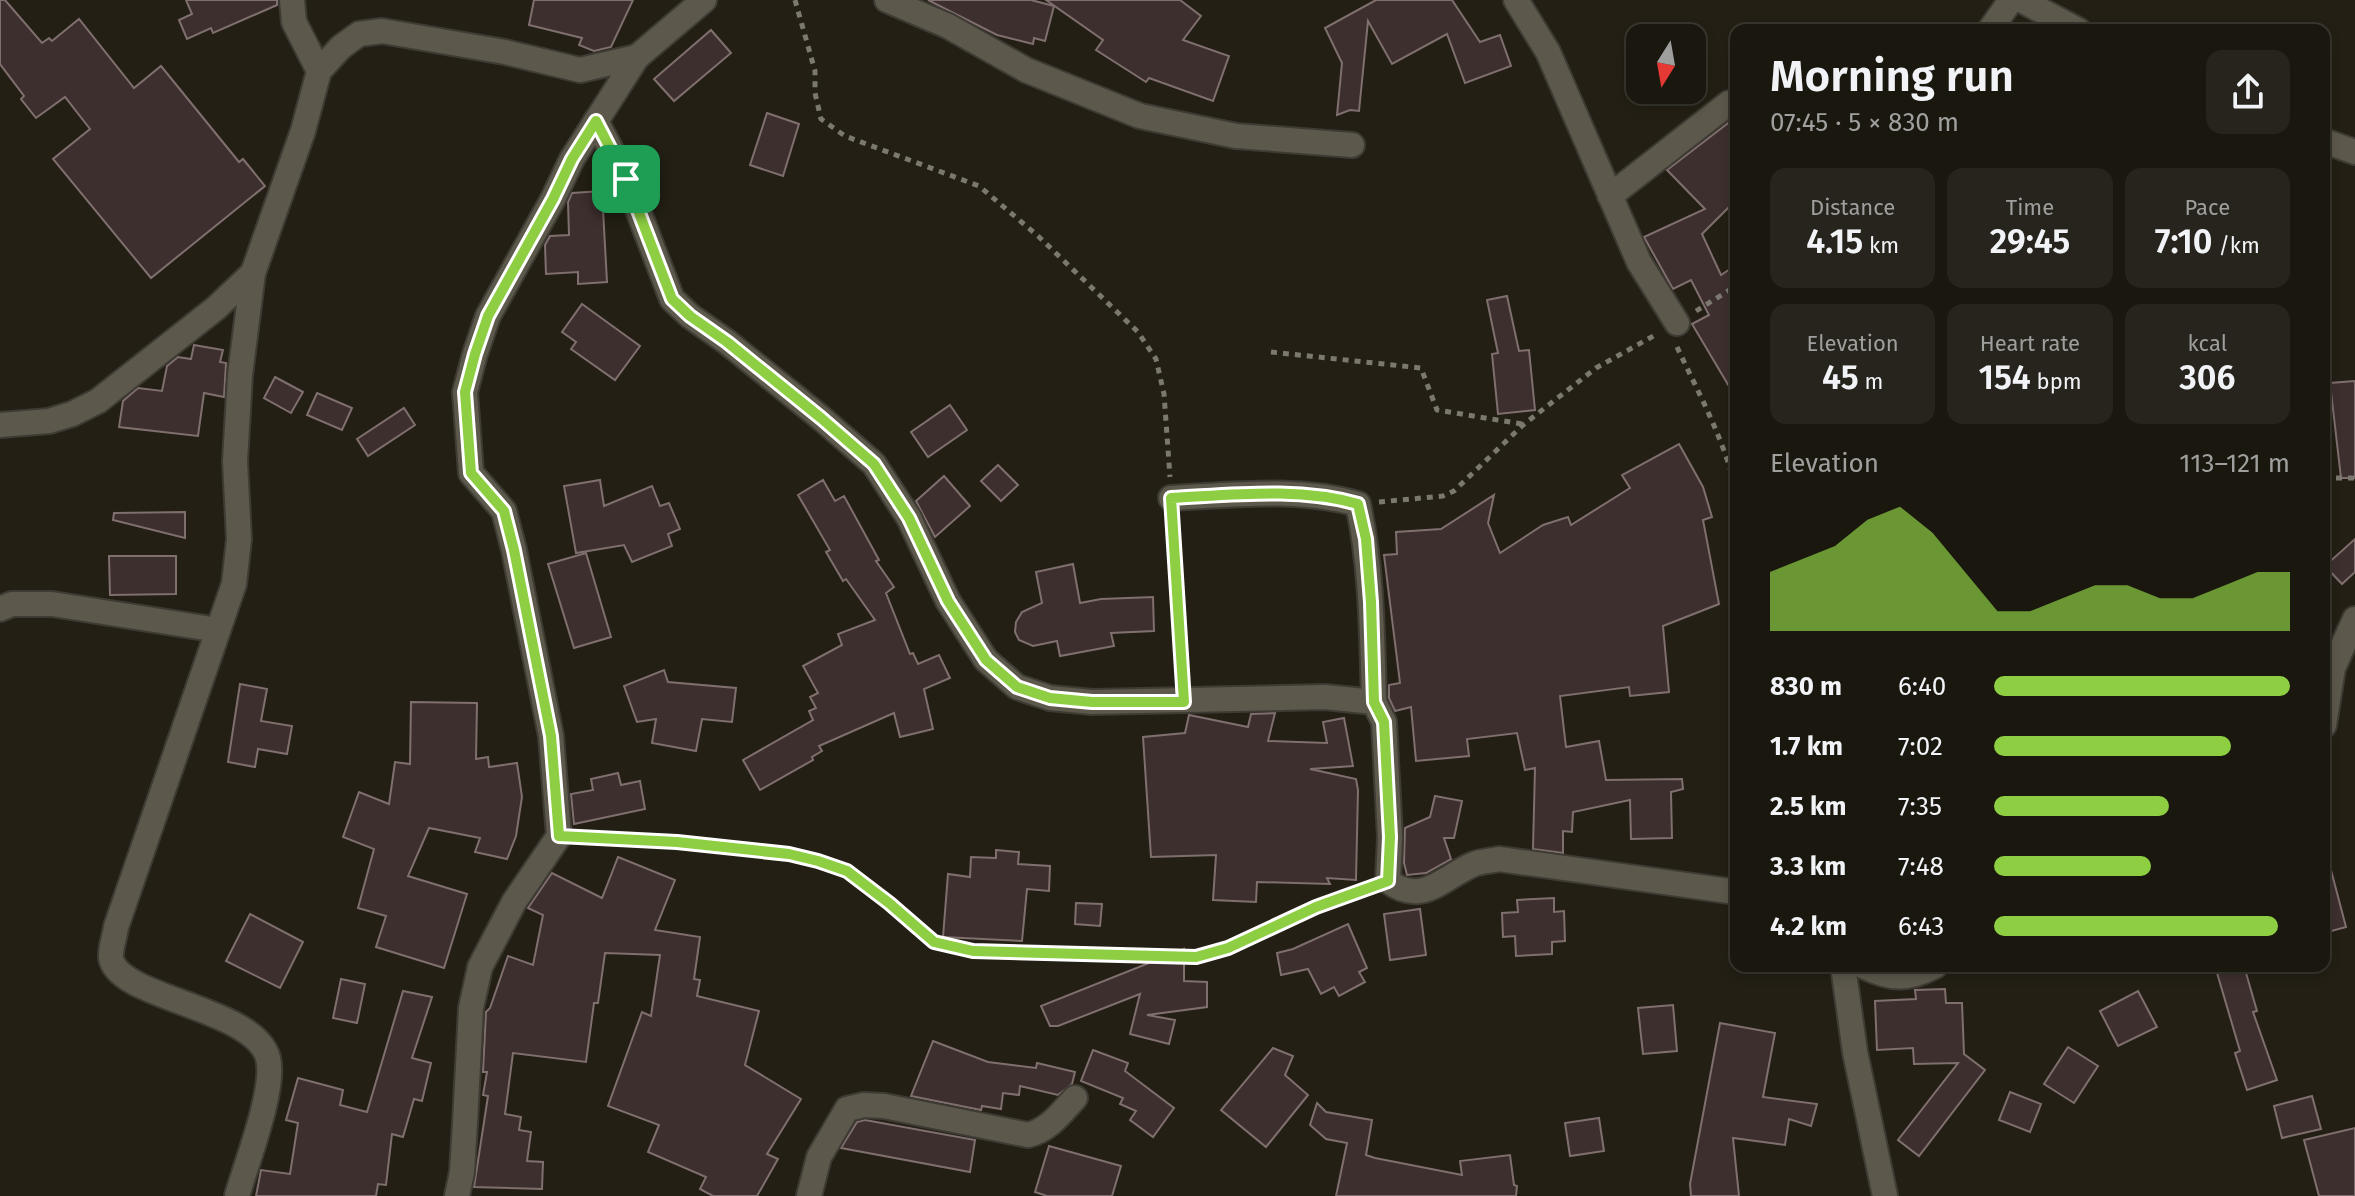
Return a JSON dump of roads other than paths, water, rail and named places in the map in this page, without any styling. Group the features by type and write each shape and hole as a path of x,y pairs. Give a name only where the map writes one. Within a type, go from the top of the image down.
{"street":[{"path":"292,0 294,22 319,71"},
{"path":"457,1196 464,1135 471,1008 480,967 514,902 559,836 551,736 514,550 504,511 471,473 465,392 488,316 572,159 637,57 704,0"},
{"path":"887,0 948,26 1026,70 1140,116 1236,136 1352,145"},
{"path":"1516,0 1548,52 1639,262 1672,326"},
{"path":"1994,24 2011,0"},
{"path":"2021,0 2067,24"},
{"path":"237,1196 267,1094 268,1057 252,1035 222,1018 120,975 111,958 116,927 234,584 239,539 235,461 237,418 253,273 303,131 319,71 341,47 359,34 382,31 505,52 580,70 637,57"},
{"path":"1610,196 1730,103"},
{"path":"596,121 626,179 672,299 874,464 909,518 948,601 986,660 1017,687 1050,698 1092,702 1325,697 1374,702"},
{"path":"2330,143 2355,152"},
{"path":"0,425 49,421 98,401 216,308 253,273"},
{"path":"1171,498 1295,494 1338,498 1358,504 1366,539 1370,586 1374,702 1384,722 1390,837 1388,881 1399,890 1420,891 1438,886 1475,863 1499,859 1730,891"},
{"path":"0,609 12,604 52,604 218,630"},
{"path":"2330,687 2333,668 2355,619"},
{"path":"1844,972 1855,1052 1885,1196"},
{"path":"1874,972 1897,977 1916,976 1924,972"},
{"path":"809,1196 819,1157 847,1109 864,1105 884,1106 1028,1135 1039,1132 1053,1122 1075,1098"}]}
